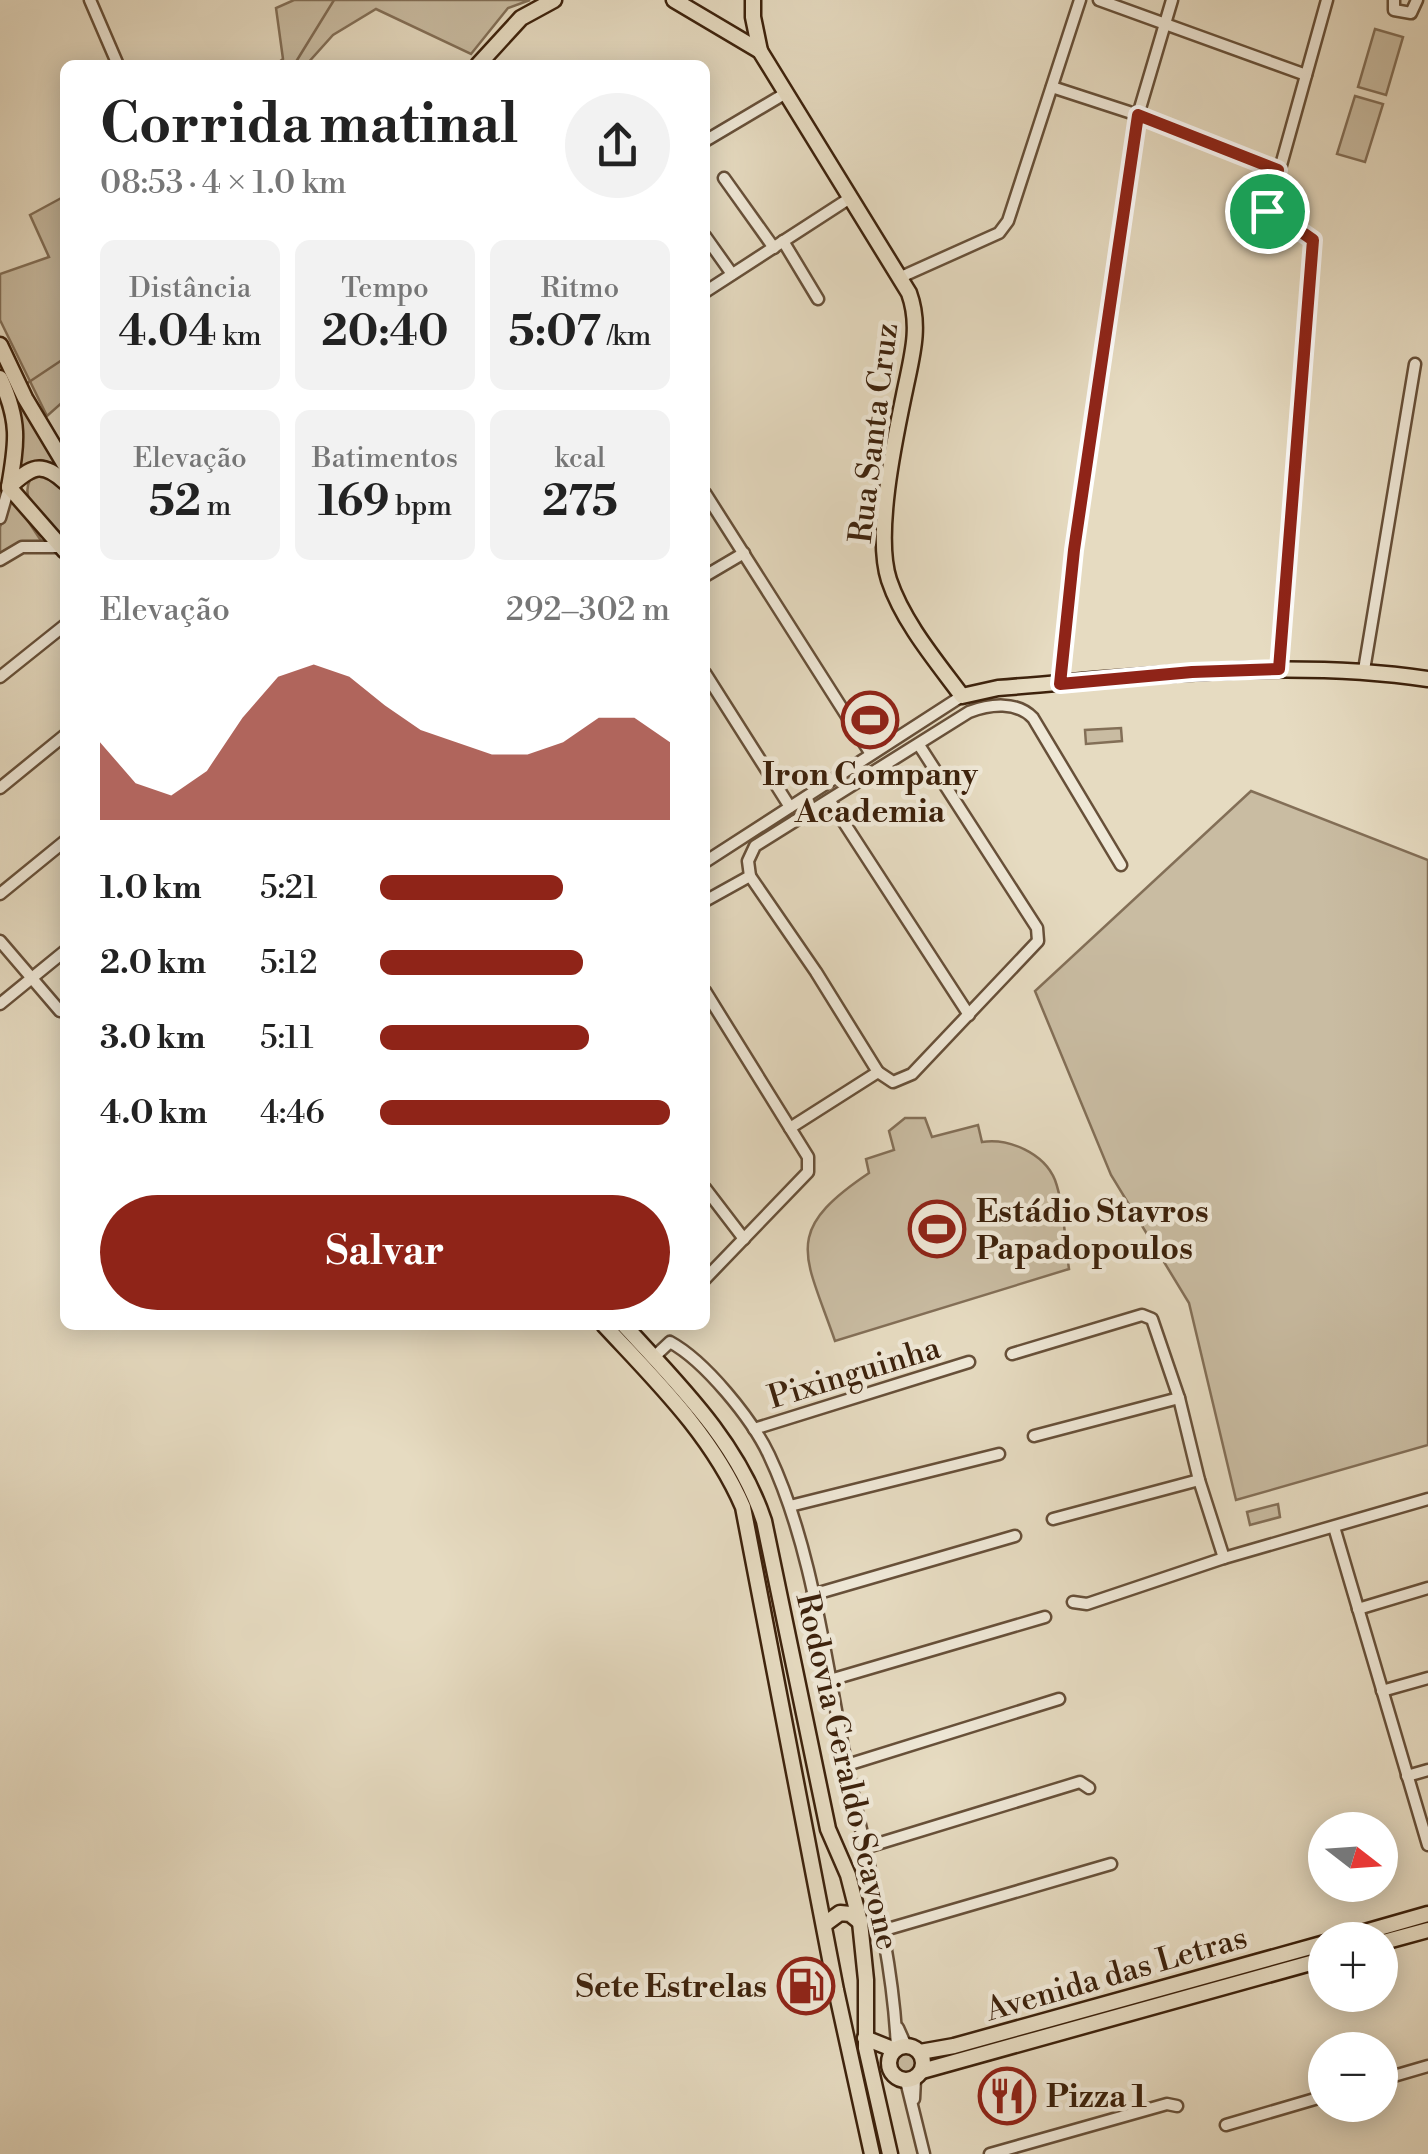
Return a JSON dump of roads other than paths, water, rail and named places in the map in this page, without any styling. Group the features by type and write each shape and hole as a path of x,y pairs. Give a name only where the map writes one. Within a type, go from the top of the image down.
{"main road":[{"path":"483,60 521,18 554,0"},
{"path":"674,0 760,51"},
{"path":"754,0 752,17 760,51"},
{"path":"726,28 739,26 752,17"},
{"name":"Rua Santa Cruz","path":"760,51 867,230 901,278 916,322 888,490 888,576 903,609 962,696"},
{"path":"0,345 24,398 60,457"},
{"path":"0,378 14,407 17,430 9,487 60,546"},
{"path":"9,487 37,468 52,470 60,477"},
{"path":"962,696 990,689 1192,672 1364,670 1428,679"},
{"name":"Rodovia Geraldo Scavone","path":"609,1330 695,1425 728,1475 743,1507 836,1990 862,2094 872,2154"},
{"name":"Rodovia Geraldo Scavone","path":"629,1330 720,1435 745,1474 759,1506 828,1829 848,1875 860,1922 866,1980 864,2038 890,2154"},
{"path":"825,1924 840,1913 850,1914 860,1922"},
{"path":"1398,1922 1428,1914"},
{"path":"1398,1939 1428,1930"},
{"name":"Avenida das Letras","path":"905,2049 954,2046 1308,1948"},
{"name":"Avenida das Letras","path":"911,2078 1308,1964"},
{"path":"836,1990 853,1989 866,1980"},
{"path":"862,2094 878,2100 911,2078 924,2062 905,2049 864,2038"},
{"path":"905,2049 890,2059 890,2070 911,2078"}],"street":[{"path":"90,0 116,60"},
{"path":"901,278 999,233 1008,220 1080,0"},
{"path":"1099,0 1306,76"},
{"path":"1060,684 1074,550 1138,115 1172,0"},
{"path":"1279,669 1314,252 1309,236 1268,225 1267,211 1327,0"},
{"path":"1394,0 1394,10 1411,13 1417,0"},
{"path":"1052,86 1278,170"},
{"path":"710,138 786,93"},
{"path":"724,178 818,299"},
{"path":"710,289 850,198"},
{"path":"710,243 732,274"},
{"path":"1364,670 1415,364"},
{"path":"0,518 9,487"},
{"path":"710,501 871,754"},
{"path":"0,560 22,547 60,551"},
{"path":"710,573 744,552"},
{"path":"0,677 60,629"},
{"path":"710,681 790,807"},
{"path":"710,859 962,696"},
{"path":"919,744 1038,934 1034,947 912,1074 900,1081 887,1080 878,1072 750,876 748,862 756,846 919,744 977,709 1014,706 1033,718 1121,865"},
{"path":"0,788 60,739"},
{"path":"830,800 970,1014"},
{"path":"0,894 60,845"},
{"path":"710,894 750,876"},
{"path":"0,941 60,1011"},
{"path":"0,1004 60,954"},
{"path":"710,998 808,1158 808,1172 710,1274"},
{"path":"790,1128 878,1072"},
{"path":"710,1195 744,1239"},
{"path":"1012,1354 1148,1316 1157,1326 1198,1480 1224,1558"},
{"path":"654,1358 670,1342 720,1388 768,1451 790,1506 830,1680 896,2022 905,2049"},
{"name":"Pixinguinha","path":"754,1430 969,1362"},
{"path":"1034,1436 1179,1398"},
{"path":"790,1506 999,1454"},
{"path":"1053,1519 1198,1480"},
{"path":"1073,1602 1088,1604 1224,1558 1428,1499"},
{"path":"1334,1527 1428,1845"},
{"path":"812,1595 1015,1536"},
{"path":"1358,1608 1428,1588"},
{"path":"830,1680 1046,1617"},
{"path":"1382,1690 1428,1678"},
{"path":"847,1765 1059,1699"},
{"path":"1407,1776 1428,1770"},
{"path":"864,1848 1080,1782 1089,1788"},
{"path":"881,1931 1111,1864"},
{"path":"1398,2075 1428,2066"},
{"path":"911,2078 924,2154"},
{"path":"1226,2126 1308,2101"},
{"path":"990,2154 1167,2104 1177,2106"}],"waterway":[{"path":"297,60 334,0"},
{"path":"26,384 60,361"}],"place":[{"name":"Iron Company Academia","path":"870,720"},
{"name":"Estádio Stavros Papadopoulos","path":"937,1229"},
{"name":"Sete Estrelas","path":"806,1986"},
{"name":"Pizza 1","path":"1007,2096"}]}
